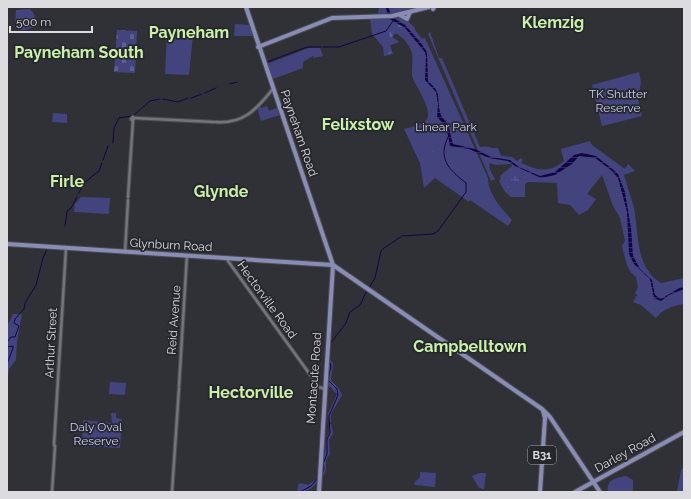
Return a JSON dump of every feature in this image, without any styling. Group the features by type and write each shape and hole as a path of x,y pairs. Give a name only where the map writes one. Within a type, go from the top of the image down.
{"main road":[{"name":"Payneham Road","path":"245,7 321,229 331,265"},
{"path":"392,15 399,15 423,7"},
{"path":"259,47 331,16 383,16 432,8"},
{"path":"314,24 317,29"},
{"path":"259,47 284,35"},
{"name":"Payneham Road","path":"321,229 327,243 331,265"},
{"name":"Glynburn Road","path":"7,244 66,249"},
{"name":"Glynburn Road","path":"7,244 66,249 96,249 227,257 331,265"},
{"path":"331,265 368,288 546,414 595,484"},
{"name":"Montacute Road","path":"318,492 331,265"},
{"name":"B31","path":"541,492 546,414"},
{"name":"Darley Road","path":"578,492 595,484 684,433"},
{"name":"Darley Road","path":"575,492 595,484"}],"street":[{"path":"125,251 133,119 234,122 257,107 273,90"},
{"name":"Arthur Street","path":"52,492 66,249"},
{"name":"Reid Avenue","path":"172,492 187,255"},
{"name":"Hectorville Road","path":"227,257 319,387 324,389"}],"green space":[{"path":"379,7 412,8 393,13 378,14"},
{"path":"30,9 35,16 33,27 24,30 17,28 15,26 16,10"},
{"path":"386,17 391,20 388,27 382,21 382,18"},
{"name":"Linear Park","path":"404,17 415,28 422,39 425,38 488,178 490,190 500,206 512,220 508,226 470,200 469,202 435,178 424,188 420,163 404,129 423,123 427,119 428,115 428,110 424,100 414,81 411,50 405,41 396,33 392,37 399,42 390,45 393,54 384,56 383,47 372,34 370,19 368,18"},
{"path":"373,18 374,26 382,29 388,27 384,31 384,35 372,28 373,26 371,19"},
{"path":"393,22 400,24 411,33 408,35 403,30 394,34 392,37 399,42 390,45 392,53 386,55 385,50 387,50 389,45 386,43 387,39 392,39 389,35"},
{"path":"235,24 249,25 253,36 234,36"},
{"path":"433,28 430,32 439,58 442,58 480,147 485,146 498,148 501,156 512,157 517,161 521,158 523,160 521,163 543,170 553,168 564,161 561,149 590,141 592,145 625,169 628,164 635,171 624,175 634,208 642,259 653,276 661,283 684,278 684,304 668,308 656,318 641,305 633,302 637,295 635,293 638,287 636,277 630,271 626,263 622,246 625,241 620,218 613,206 602,175 587,194 596,199 588,210 579,215 570,205 558,203 557,183 528,182 525,184 525,197 511,197 505,192 499,181 501,179 500,176 512,166 511,164 496,165 489,163 490,170 495,179 491,181 428,34"},
{"path":"117,30 137,31 135,73 114,72"},
{"path":"167,33 193,35 189,75 165,74"},
{"path":"309,48 320,48 323,56 314,58 313,56 303,62 303,68 273,79 267,64"},
{"name":"TK Shutter Reserve","path":"639,72 641,82 638,99 642,116 602,126 592,85"},
{"path":"260,106 261,108 267,106 269,111 277,108 280,115 261,121 257,108"},
{"path":"53,113 67,114 67,123 52,122"},
{"path":"418,128 421,135 432,140 434,151 432,152 426,141 416,136 415,131"},
{"path":"512,174 520,177 522,186 519,188 515,181 512,180 509,183 511,187 508,190 505,182 508,176"},
{"path":"81,197 110,198 109,214 74,212 75,204"},
{"path":"13,314 22,314 17,342 16,360 9,369 8,376 7,322 9,323"},
{"path":"328,358 333,363 331,380 342,395 331,414 331,422 329,422 328,414 337,394 327,384"},
{"path":"110,382 126,383 125,395 109,394"},
{"name":"Daly Oval Reserve","path":"111,413 116,413 116,418 122,419 120,448 82,446 83,420 112,423"},
{"path":"329,424 331,424 333,433 329,440 330,454 326,460 326,470 320,483 322,454 325,454"},
{"path":"684,467 684,492 677,492 681,470"},
{"path":"420,472 436,473 435,487 415,485 414,483 420,477"},
{"path":"479,473 486,473 484,489 479,488 472,476"},
{"path":"626,476 633,480 633,492 608,492 609,484 612,480"},
{"path":"317,479 312,488 307,491 297,492 298,485 300,483 308,485"}],"shaded area":[{"path":"386,7 388,7 392,17 405,25 427,52 428,81 436,89 440,114 448,125 453,144 475,149 491,157 510,160 519,167 540,176 555,172 574,155 582,153 596,156 618,174 625,192 631,228 633,256 640,269 652,280 655,295 661,299 681,287 684,287 684,289 669,295 661,301 654,298 650,279 634,264 629,254 627,212 618,178 611,170 595,158 579,156 572,164 555,175 541,178 515,166 508,161 489,158 469,149 450,146 446,126 437,117 438,105 436,92 425,80 426,56 424,51 405,28 388,18"}],"waterway":[{"path":"323,47 339,47 386,31 393,21"},
{"path":"267,62 307,47 321,47"},
{"path":"230,84 237,82"},
{"path":"205,93 216,88"},
{"path":"191,98 202,94"},
{"path":"163,99 178,102 188,98"},
{"path":"134,115 150,101 160,99"},
{"path":"113,143 114,128 119,118 132,116"},
{"path":"369,288 375,278 381,251 384,248 402,236 433,234 438,231 466,192 466,183 454,173 444,157 444,150 449,135"},
{"path":"103,160 108,146"},
{"path":"79,193 84,183 99,171 102,163"},
{"path":"65,226 67,211 71,208 77,197"},
{"path":"7,342 11,337 15,337 19,326 14,323 15,319 24,309 25,303 36,285 47,249"},
{"path":"330,344 346,323 350,312 360,305 367,290"},
{"path":"7,347 13,346 7,364"},
{"path":"322,474 324,469 323,464 327,454 327,439 330,433 329,416 338,395 337,389 328,380 331,366 329,360"},
{"path":"300,492 311,486 318,478"}],"district":[{"name":"Klemzig","path":"553,22"},
{"name":"Payneham","path":"189,32"},
{"name":"Payneham South","path":"79,52"},
{"name":"Felixstow","path":"358,124"},
{"name":"Firle","path":"67,181"},
{"name":"Glynde","path":"221,191"},
{"name":"Campbelltown","path":"470,346"},
{"name":"Hectorville","path":"251,392"}]}
